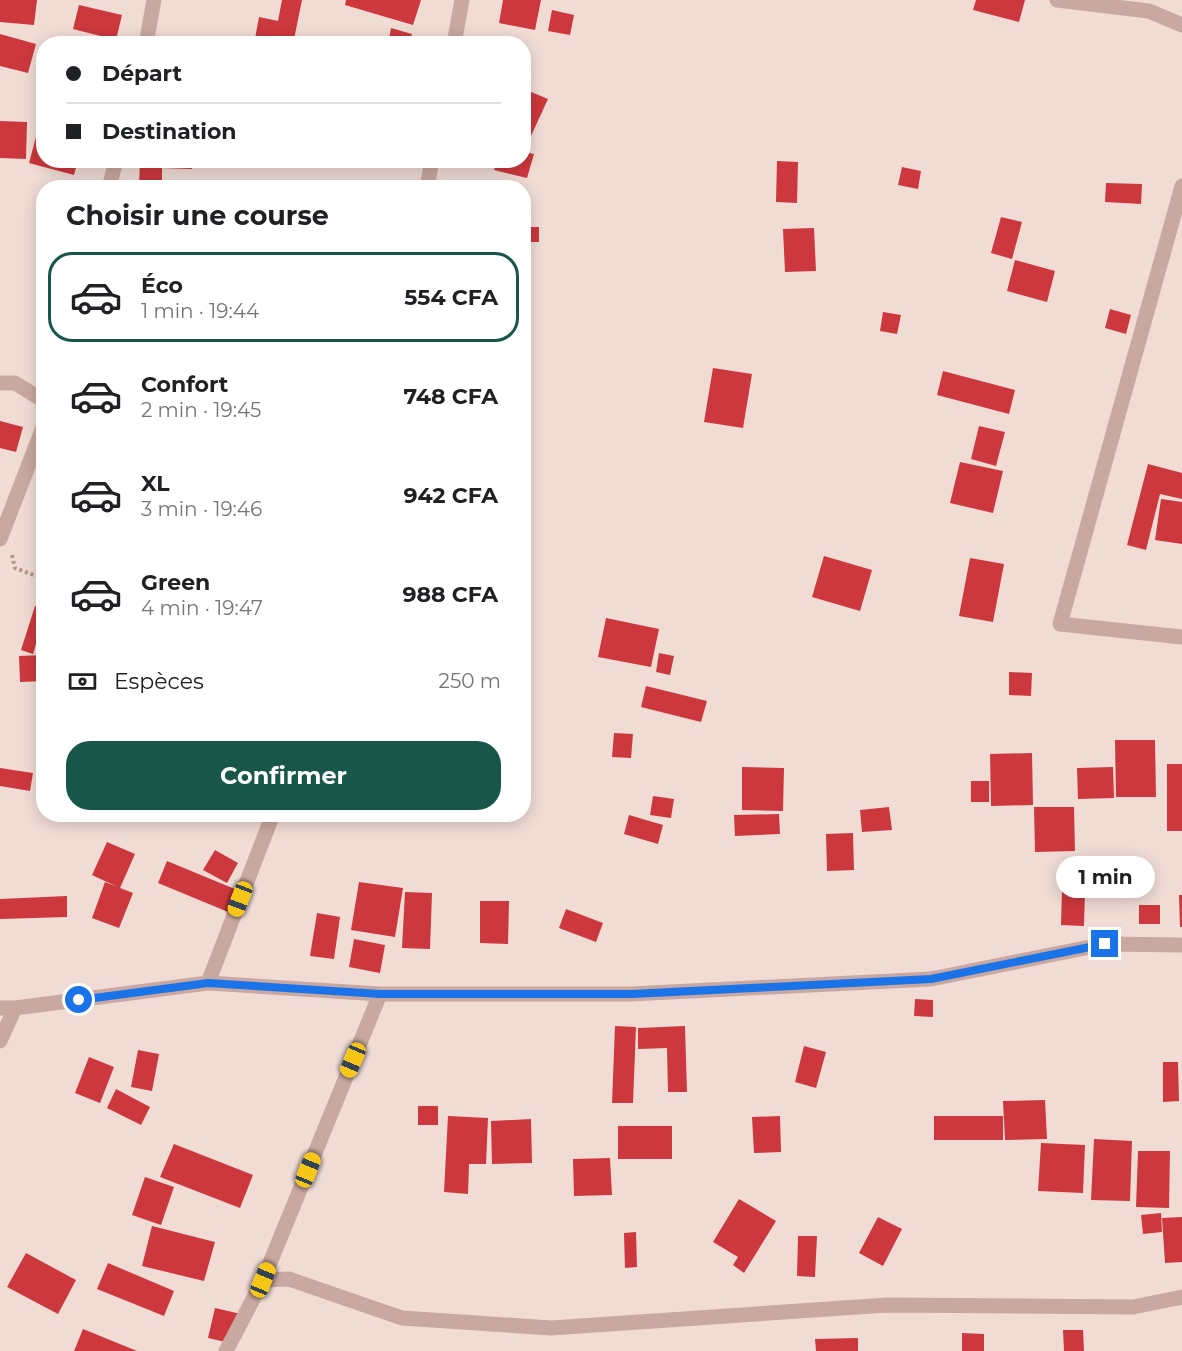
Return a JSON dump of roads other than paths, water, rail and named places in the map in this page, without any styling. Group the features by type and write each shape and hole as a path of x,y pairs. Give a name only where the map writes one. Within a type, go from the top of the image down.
{"street":[{"path":"147,36 154,0"},
{"path":"455,36 462,0"},
{"path":"1057,0 1149,11 1182,25"},
{"path":"1182,186 1060,624 1182,637"},
{"path":"0,384 15,384 36,396"},
{"path":"2,533 36,446"},
{"path":"208,983 270,822"},
{"path":"0,1041 7,1008 208,983 380,994 632,994 931,979 1105,944 1182,945"},
{"path":"226,1351 263,1280 380,994"},
{"path":"263,1280 289,1279 402,1318 551,1328 887,1305 1133,1307 1182,1297"}]}
